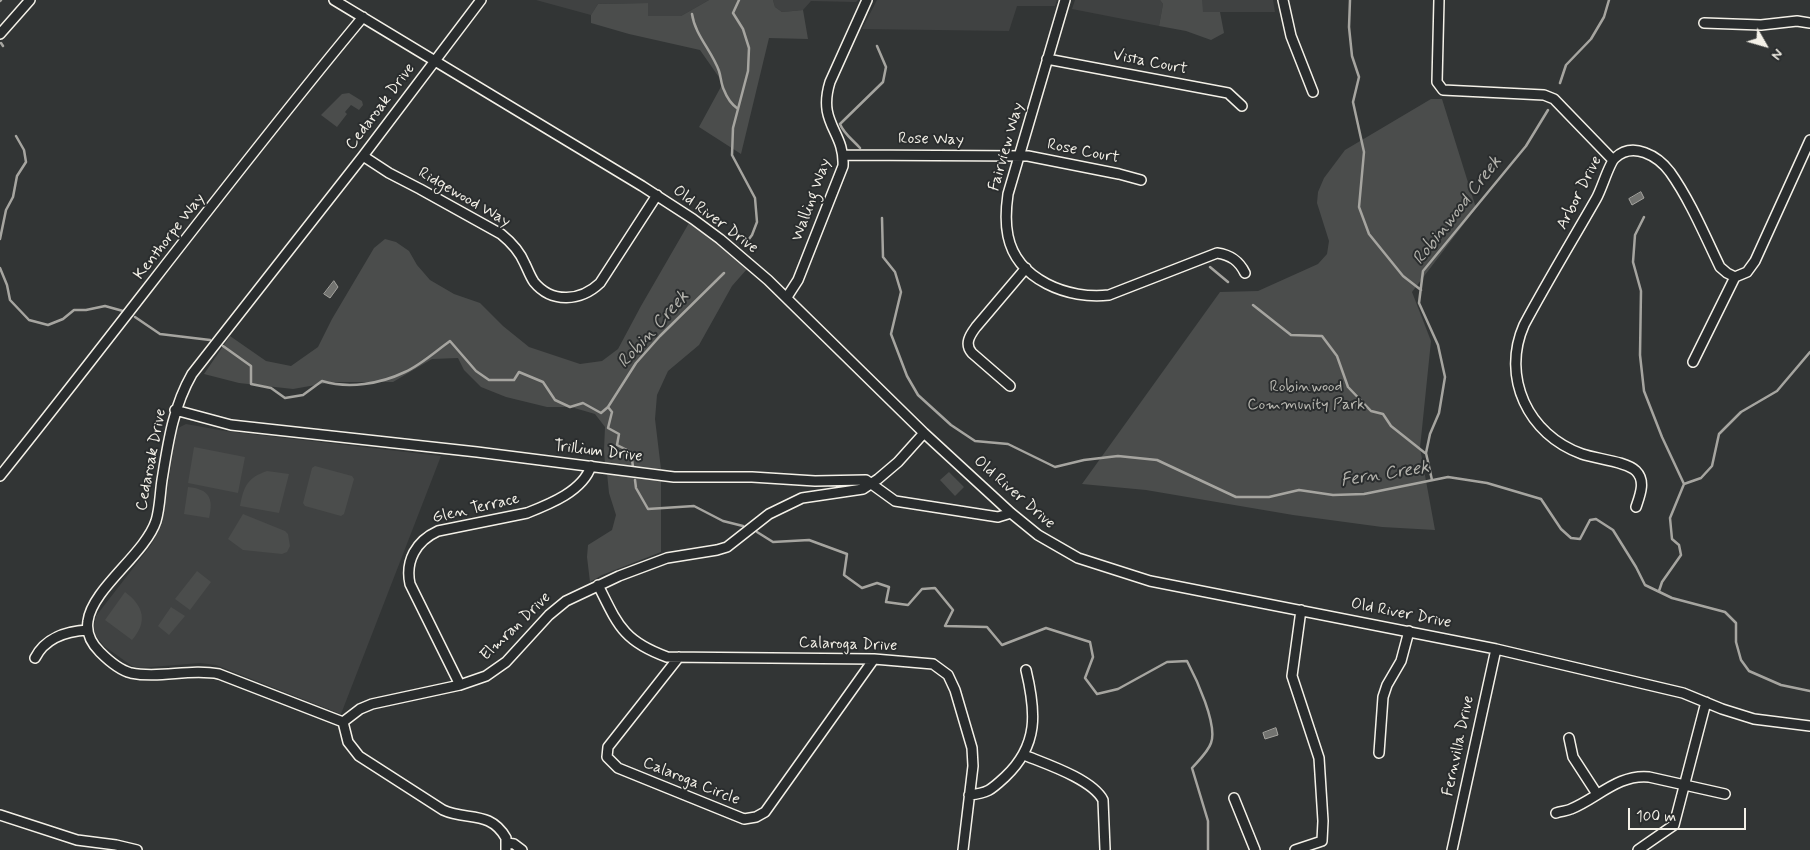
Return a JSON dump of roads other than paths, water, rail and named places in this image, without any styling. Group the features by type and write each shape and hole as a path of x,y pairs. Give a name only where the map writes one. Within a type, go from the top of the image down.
{"street":[{"path":"0,34 30,0"},
{"name":"Old River Drive","path":"334,0 657,195 710,230 787,297 924,433 1011,513 1053,545 1078,558 1150,581 1496,648 1685,693 1732,713 1810,726"},
{"name":"Cedaroak Drive","path":"88,630 88,621 94,605 145,541 155,521 168,443 176,410 184,388 197,368 363,156 481,0"},
{"name":"Walling Way","path":"787,297 798,280 843,166 844,155 828,118 825,103 826,93 868,0"},
{"name":"Fairview Way","path":"1065,0 1008,194 1007,226 1011,245 1026,268 1036,277 1056,288 1073,294 1096,296 1109,295 1217,252 1240,262 1245,273"},
{"path":"1283,0 1291,36 1313,92"},
{"path":"1439,0 1437,82 1443,90 1544,94 1554,99 1613,160"},
{"name":"Kenthorpe Way","path":"0,476 111,337 306,86 363,17"},
{"path":"1704,23 1762,25 1797,20 1810,23"},
{"name":"Vista Court","path":"1048,59 1228,93 1242,106"},
{"path":"1693,362 1735,277 1747,272 1755,261 1810,140"},
{"name":"Arbor Drive","path":"1636,507 1642,483 1635,470 1570,450 1546,434 1536,424 1521,393 1516,362 1518,339 1524,324 1600,193 1613,160 1627,151 1638,150 1648,153 1669,171 1680,187 1720,267 1735,277"},
{"name":"Rose Way","path":"844,155 1019,156"},
{"name":"Ridgewood Way","path":"363,156 389,173 501,234 519,254 530,276 538,286 549,294 562,298 583,295 600,283 657,195"},
{"name":"Rose Court","path":"1019,156 1119,174 1141,180"},
{"path":"1010,386 969,350 968,342 969,336 976,327 1026,268"},
{"name":"Trillium Drive","path":"176,410 231,424 674,477 752,477 814,481 866,480 895,501 998,517 1011,513"},
{"name":"Elmran Drive","path":"343,722 360,709 372,704 460,685 481,678 501,667 554,610 566,601 598,585 667,558 727,547 769,514 802,498 855,491 872,484 898,462 924,433"},
{"name":"Glen Terrace","path":"460,685 410,584 408,572 417,548 425,538 438,530 527,513 540,508 578,486 587,477 591,466"},
{"name":"Calaroga Drive","path":"598,585 615,619 631,639 639,645 667,657 874,659 933,664 948,675 955,690 972,748 973,766 963,850"},
{"path":"1300,610 1292,676 1319,758 1323,821 1322,841 1328,850"},
{"path":"35,658 44,646 60,636 69,632 88,630 89,636 100,652 110,662 126,672 141,674 204,672 218,674 343,722 350,745 361,757 442,810 477,816 490,822 503,832 506,847 514,844 522,850"},
{"path":"1379,753 1383,697 1387,685 1401,661 1409,631"},
{"name":"Fernvilla Drive","path":"1452,850 1496,648"},
{"name":"Calaroga Circle","path":"679,657 608,747 607,757 618,768 744,819 756,817 765,812 874,659"},
{"path":"969,796 986,793 1015,768 1024,755 1034,711 1033,698 1026,670"},
{"path":"1638,850 1674,825 1706,702"},
{"path":"1569,738 1574,757 1596,794"},
{"path":"1024,755 1082,781 1099,793 1103,800 1105,849"},
{"path":"1556,813 1572,809 1623,780 1638,776 1685,784 1725,794"},
{"path":"1234,798 1255,850"},
{"path":"0,815 73,839 137,850"},
{"path":"1295,850 1322,841"}],"waterway":[{"name":"Robin Creek","path":"739,0 733,13 743,29 749,48 748,71 733,128 732,155 755,198 757,222 752,235 746,243"},
{"path":"1350,0 1349,27 1352,56 1359,77 1353,102 1364,152 1359,207 1369,234 1403,276 1421,290"},
{"name":"Robinwood Creek","path":"1560,83 1566,65 1591,39 1604,17 1609,0"},
{"path":"692,14 696,29 719,71 726,96 738,109"},
{"name":"Fern Creek","path":"860,148 846,134 840,124 883,82 886,67 877,46"},
{"name":"Robinwood Creek","path":"1432,480 1426,453 1430,434 1439,413 1445,377 1438,345 1419,303 1423,271 1526,146 1548,110"},
{"path":"0,239 6,210 13,197 17,176 26,162 24,150 16,136"},
{"path":"1644,217 1635,235 1633,262 1641,291 1640,355 1644,391 1662,437 1684,484"},
{"name":"Fern Creek","path":"882,218 883,257 895,272 901,292 891,334 907,376 918,395 951,425 975,441 1008,444 1055,467 1084,460 1118,456 1157,460 1236,497 1269,497 1299,490 1333,495 1364,494 1448,477 1487,483 1541,499 1561,529 1571,538 1580,539 1590,520 1596,519 1613,530 1645,585 1672,598 1725,612 1736,623 1736,642 1741,660 1749,671 1781,685 1810,691"},
{"path":"1210,267 1228,282"},
{"path":"0,268 7,285 10,300 29,320 48,325 63,319 74,310 86,310 105,306 123,311"},
{"name":"Robin Creek","path":"608,407 636,363 660,336 724,273"},
{"path":"1253,305 1291,335 1322,336 1337,356 1348,387 1371,411 1383,414 1391,426 1425,453"},
{"path":"135,317 160,334 210,340"},
{"path":"223,346 251,366 251,384 271,388 285,398 303,395 322,381 354,385 385,380 417,366 450,341 476,371 489,380 514,380 519,372 543,382 555,400 570,407 583,403 601,413 608,407 612,412 608,428 619,434 617,445 631,452 633,467"},
{"path":"1659,591 1662,582 1681,555 1679,545 1672,539 1670,518 1684,484 1701,478 1712,466 1719,434 1741,412 1777,391 1810,352"},
{"path":"635,480 636,488 648,509 694,506 723,521 743,526"},
{"path":"757,532 773,542 809,540 847,554 844,575 862,588 877,583 889,587 886,602 908,605 922,589 935,588 953,610 945,626 987,627 1002,645 1046,628 1090,642 1093,657 1085,678 1097,694 1118,689 1167,662 1187,661 1196,678 1211,725 1210,746 1192,768 1208,821 1208,850"}],"park label":[{"name":"Robinwood Community Park","path":"1306,397"}]}
